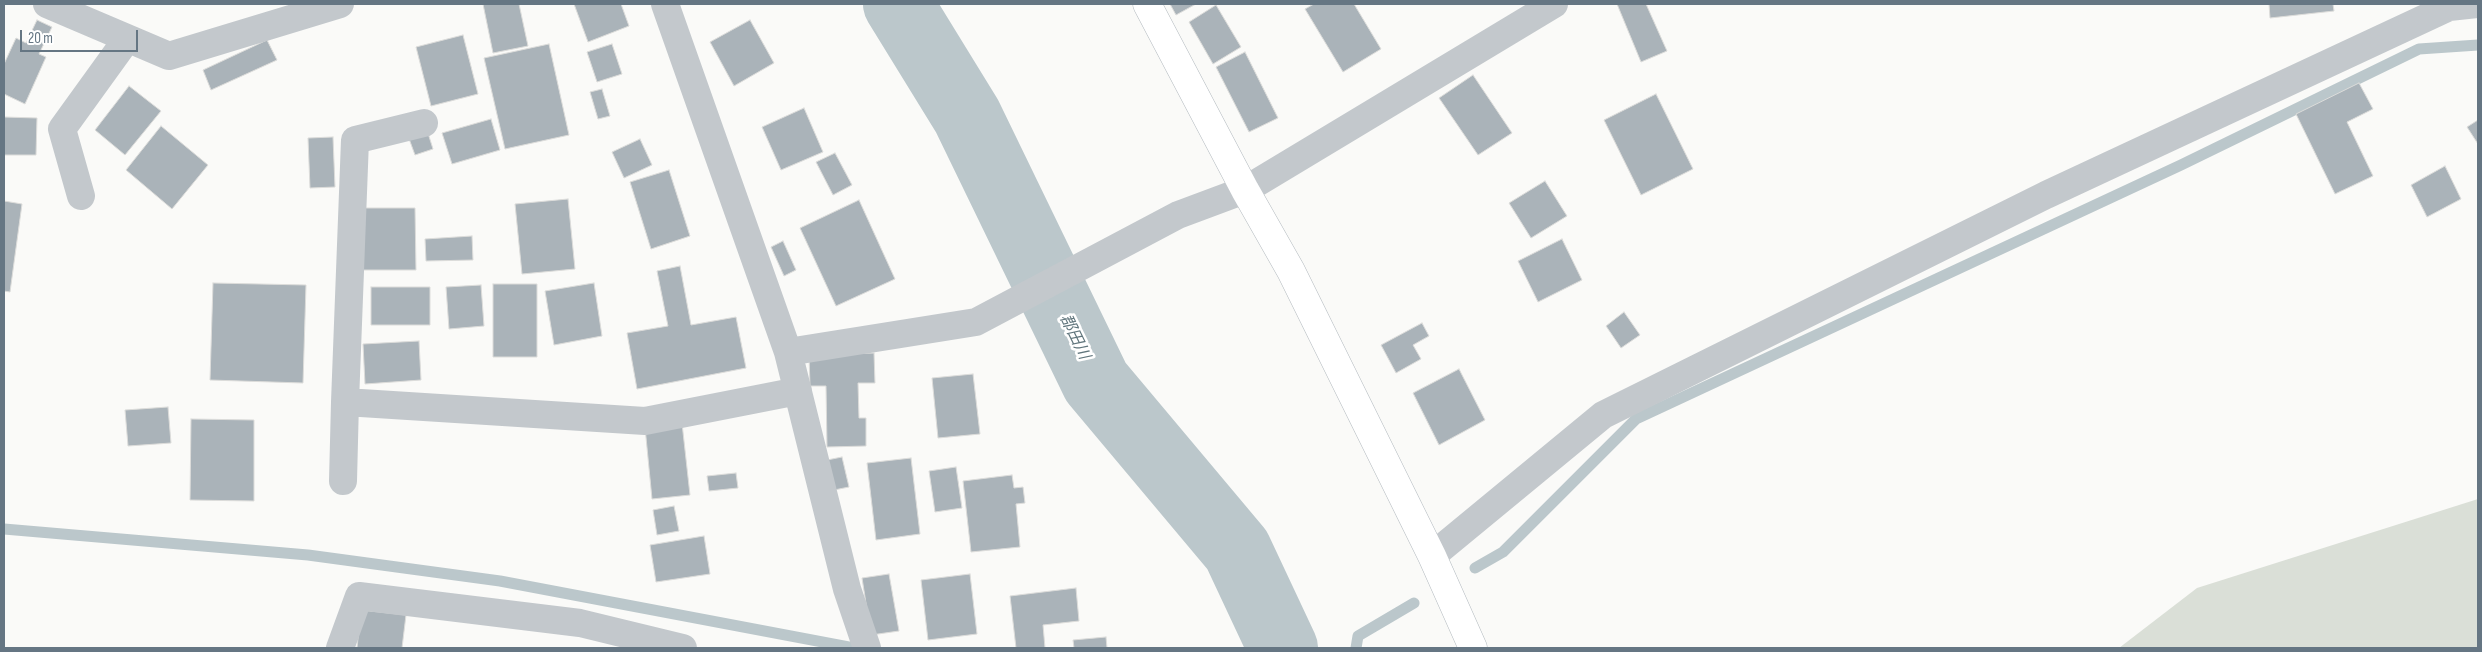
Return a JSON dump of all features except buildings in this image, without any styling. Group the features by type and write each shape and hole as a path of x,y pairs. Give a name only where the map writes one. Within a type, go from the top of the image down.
{"street":[{"path":"47,4 168,56 340,4"},
{"path":"665,4 788,352 847,589 863,636"},
{"path":"1147,4 1245,190 1291,271 1432,556 1472,648"},
{"path":"788,352 976,322 1178,215 1245,190 1554,4"},
{"path":"1432,556 1603,415 2046,195 2449,7 2477,4"},
{"path":"81,196 62,129 128,39"},
{"path":"343,481 355,140 424,123"},
{"path":"345,402 645,421 798,391"},
{"path":"340,648 358,596 580,622 683,648"}],"shaded area":[{"path":"2478,499 2478,648 2119,648 2197,588"}],"waterway":[{"name":"郡田川","path":"898,4 967,116 1096,382 1237,550 1283,648"},
{"path":"1475,568 1503,552 1636,419 2181,165 2419,49 2478,45"},
{"path":"4,529 308,555 500,581 854,648"},
{"path":"1356,648 1358,636 1414,603"}]}
